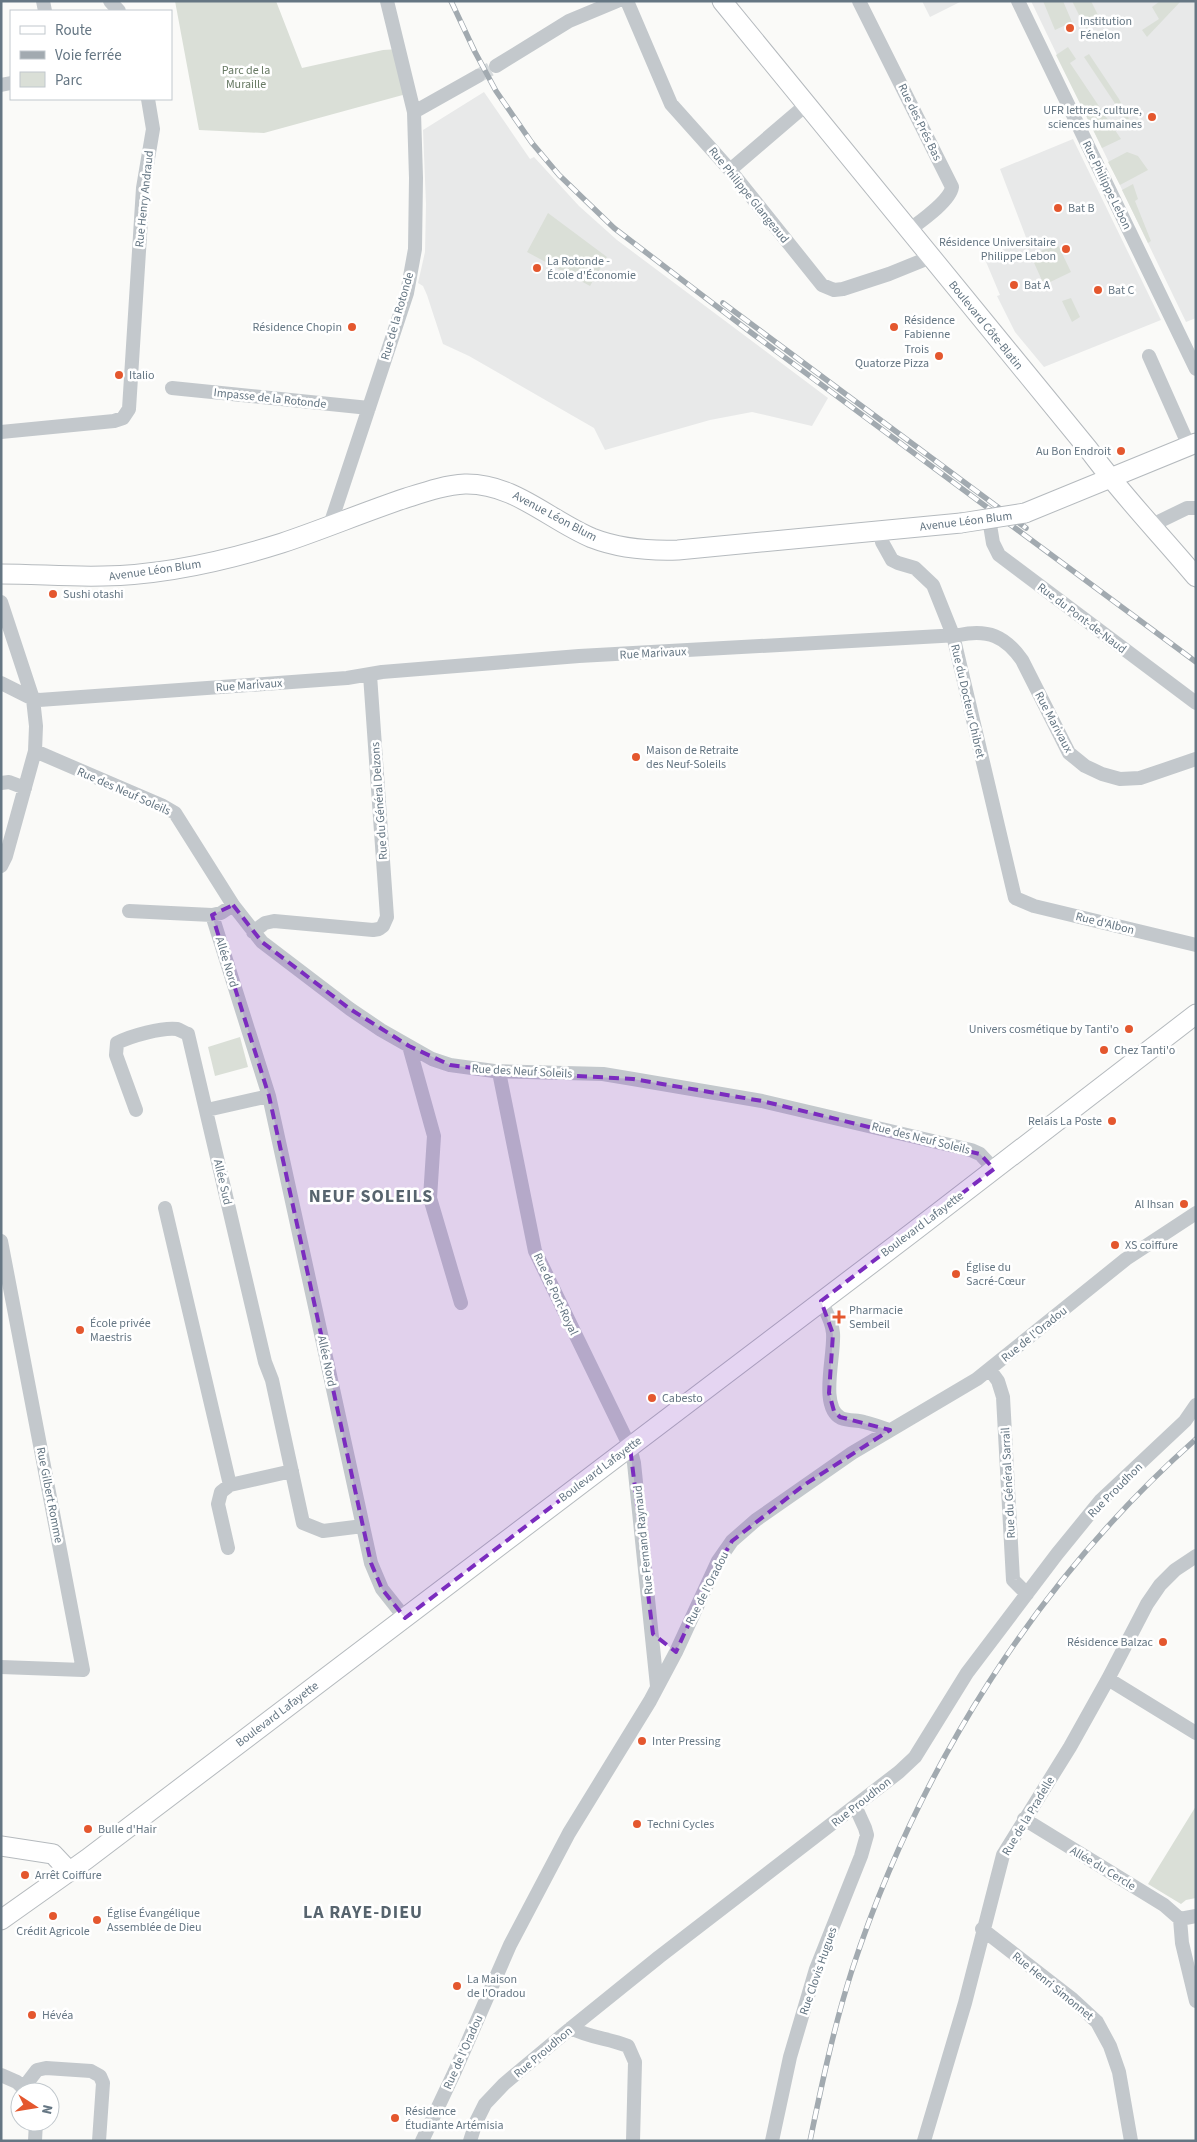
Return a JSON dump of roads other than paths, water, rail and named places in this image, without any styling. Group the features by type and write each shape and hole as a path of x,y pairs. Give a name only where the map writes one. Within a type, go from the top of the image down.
{"main road":[{"name":"Boulevard Côte-Blatin","path":"722,1 1125,497 1152,525 1196,577"},
{"name":"Avenue Léon Blum","path":"1,574 104,576 158,571 238,556 440,488 467,484 507,491 592,538 640,550 678,550 961,523 1025,513 1192,445"},
{"name":"Boulevard Lafayette","path":"1,1920 69,1871 630,1447 1196,1014"},
{"path":"1,1846 53,1854 69,1871"}],"street":[{"name":"Rue de la Rotonde","path":"330,525 406,293 415,249 416,178 414,112 387,1"},
{"path":"496,66 569,21 617,1"},
{"name":"Rue Philippe Glangeaud","path":"627,1 671,104 730,170 822,285 827,289 843,289 890,274 931,257"},
{"name":"Rue des Prés Bas","path":"859,1 952,187 951,194 909,230"},
{"name":"Rue Philippe Lebon","path":"1018,1 1196,369"},
{"path":"414,112 478,76"},
{"name":"Rue Henry Andraud","path":"1,432 114,421 123,418 129,409 142,188 153,129 148,100"},
{"path":"730,170 807,104"},
{"path":"1148,356 1192,445"},
{"name":"Impasse de la Rotonde","path":"172,388 369,408"},
{"path":"1152,525 1188,508 1196,508"},
{"name":"Rue du Pont-de-Naud","path":"989,519 993,543 999,555 1196,704"},
{"name":"Rue du Docteur Chibret","path":"880,530 882,542 892,560 915,568 933,585 952,635 1015,898"},
{"path":"1,602 34,699 36,726 35,752 6,856 1,866"},
{"name":"Rue Marivaux","path":"34,699 346,678 382,672 579,656 952,635 973,632 990,634 1014,649 1022,660 1069,753 1085,766 1102,774 1120,779 1140,778 1196,759"},
{"name":"Rue du Général Delzons","path":"253,932 265,923 274,921 373,930 383,926 388,917 370,675"},
{"path":"1,683 34,699"},
{"name":"Rue des Neuf Soleils","path":"35,752 164,806 176,813 233,906 262,942 350,1009 432,1059 450,1065 499,1072 603,1074 762,1101 971,1150 980,1154 994,1169"},
{"path":"1,783 9,782 25,788"},
{"name":"Rue d'Albon","path":"1015,898 1034,906 1196,945"},
{"path":"129,911 212,914 221,913 233,906"},
{"name":"Allée Nord","path":"212,914 269,1096 375,1575 404,1618"},
{"name":"Allée Sud","path":"136,1110 116,1055 117,1043 162,1030 177,1029 188,1034 304,1523 322,1531 363,1526"},
{"path":"409,1046 434,1136 430,1198 461,1303"},
{"name":"Rue de Port-Royal","path":"499,1072 535,1251 630,1447"},
{"path":"207,1110 269,1096"},
{"path":"165,1208 230,1485"},
{"name":"Rue de l'Oradou","path":"422,2141 510,1945 569,1833 647,1705 676,1652 715,1568 732,1541 756,1520 852,1453 990,1370 1126,1259 1196,1213"},
{"name":"Rue Gilbert Romme","path":"1,1241 83,1670 1,1667"},
{"path":"820,1301 831,1322 833,1334 830,1404 840,1417 890,1430"},
{"name":"Rue du Général Sarrail","path":"990,1370 998,1381 1003,1397 1013,1580 1026,1594"},
{"name":"Rue Proudhon","path":"470,2141 476,2122 485,2104 504,2084 571,2028 899,1772 915,1757 967,1673 1026,1594 1101,1500 1185,1421 1196,1405"},
{"name":"Rue Fernand Raynaud","path":"630,1447 634,1462 657,1686"},
{"path":"228,1548 218,1504 221,1492 230,1485 292,1471"},
{"name":"Rue de la Pradelle","path":"924,2141 965,2002 982,1929 1003,1854 1070,1747 1147,1604 1175,1570 1196,1556"},
{"path":"653,1634 676,1652"},
{"path":"1108,1679 1196,1732"},
{"name":"Rue Clovis Hugues","path":"772,2141 790,2057 816,1969 861,1856 867,1835 866,1828 855,1806"},
{"name":"Allée du Cercle","path":"1024,1819 1164,1905 1180,1920"},
{"path":"1196,1916 1180,1920 1182,1944 1196,2001"},
{"name":"Rue Henri Simonnet","path":"982,1929 1071,1998 1097,2022 1110,2046 1118,2072 1131,2141"},
{"path":"571,2028 586,2036 628,2046 635,2062 633,2141"},
{"path":"29,2082 37,2070 46,2068 91,2071 100,2076 103,2083 99,2141"},
{"path":"1,2075 13,2082"}],"tunnel":[{"path":"478,76 496,66"}],"railway":[{"path":"451,1 496,91 532,143 559,175 614,228 753,334 1196,662"},
{"path":"723,303 1026,528"},
{"path":"810,2141 834,2033 852,1970 879,1895 911,1822 948,1751 989,1682 1035,1616 1084,1553 1138,1494 1196,1439"}],"place":[{"name":"Institution Fénelon","path":"1070,28"},
{"name":"UFR lettres, culture, sciences humaines","path":"1152,117"},
{"name":"Bat B","path":"1058,208"},
{"name":"Résidence Universitaire Philippe Lebon","path":"1066,249"},
{"name":"La Rotonde - École d'Économie","path":"537,268"},
{"name":"Bat A","path":"1014,285"},
{"name":"Bat C","path":"1098,290"},
{"name":"Résidence Chopin","path":"352,327"},
{"name":"Résidence Fabienne","path":"894,327"},
{"name":"Trois Quatorze Pizza","path":"939,356"},
{"name":"Italio","path":"119,375"},
{"name":"Au Bon Endroit","path":"1121,451"},
{"name":"Sushi otashi","path":"53,594"},
{"name":"Maison de Retraite des Neuf-Soleils","path":"636,757"},
{"name":"Univers cosmétique by Tanti'o","path":"1129,1029"},
{"name":"Chez Tanti'o","path":"1104,1050"},
{"name":"Relais La Poste","path":"1112,1121"},
{"name":"Al Ihsan","path":"1184,1204"},
{"name":"XS coiffure","path":"1115,1245"},
{"name":"Église du Sacré-Cœur","path":"956,1274"},
{"name":"Pharmacie Sembeil","path":"839,1317"},
{"name":"École privée Maestris","path":"80,1330"},
{"name":"Cabesto","path":"652,1398"},
{"name":"Résidence Balzac","path":"1163,1642"},
{"name":"Inter Pressing","path":"642,1741"},
{"name":"Techni Cycles","path":"637,1824"},
{"name":"Bulle d'Hair","path":"88,1829"},
{"name":"Arrêt Coiffure","path":"25,1875"},
{"name":"Crédit Agricole","path":"53,1916"},
{"name":"Église Évangélique Assemblée de Dieu","path":"97,1920"},
{"name":"La Maison de l'Oradou","path":"457,1986"},
{"name":"Hévéa","path":"32,2015"},
{"name":"Résidence Étudiante Artémisia","path":"395,2118"}],"district":[{"name":"NEUF SOLEILS","path":"371,1196"},
{"name":"LA RAYE-DIEU","path":"363,1912"}],"park label":[{"name":"Parc de la Muraille","path":"246,77"}]}
